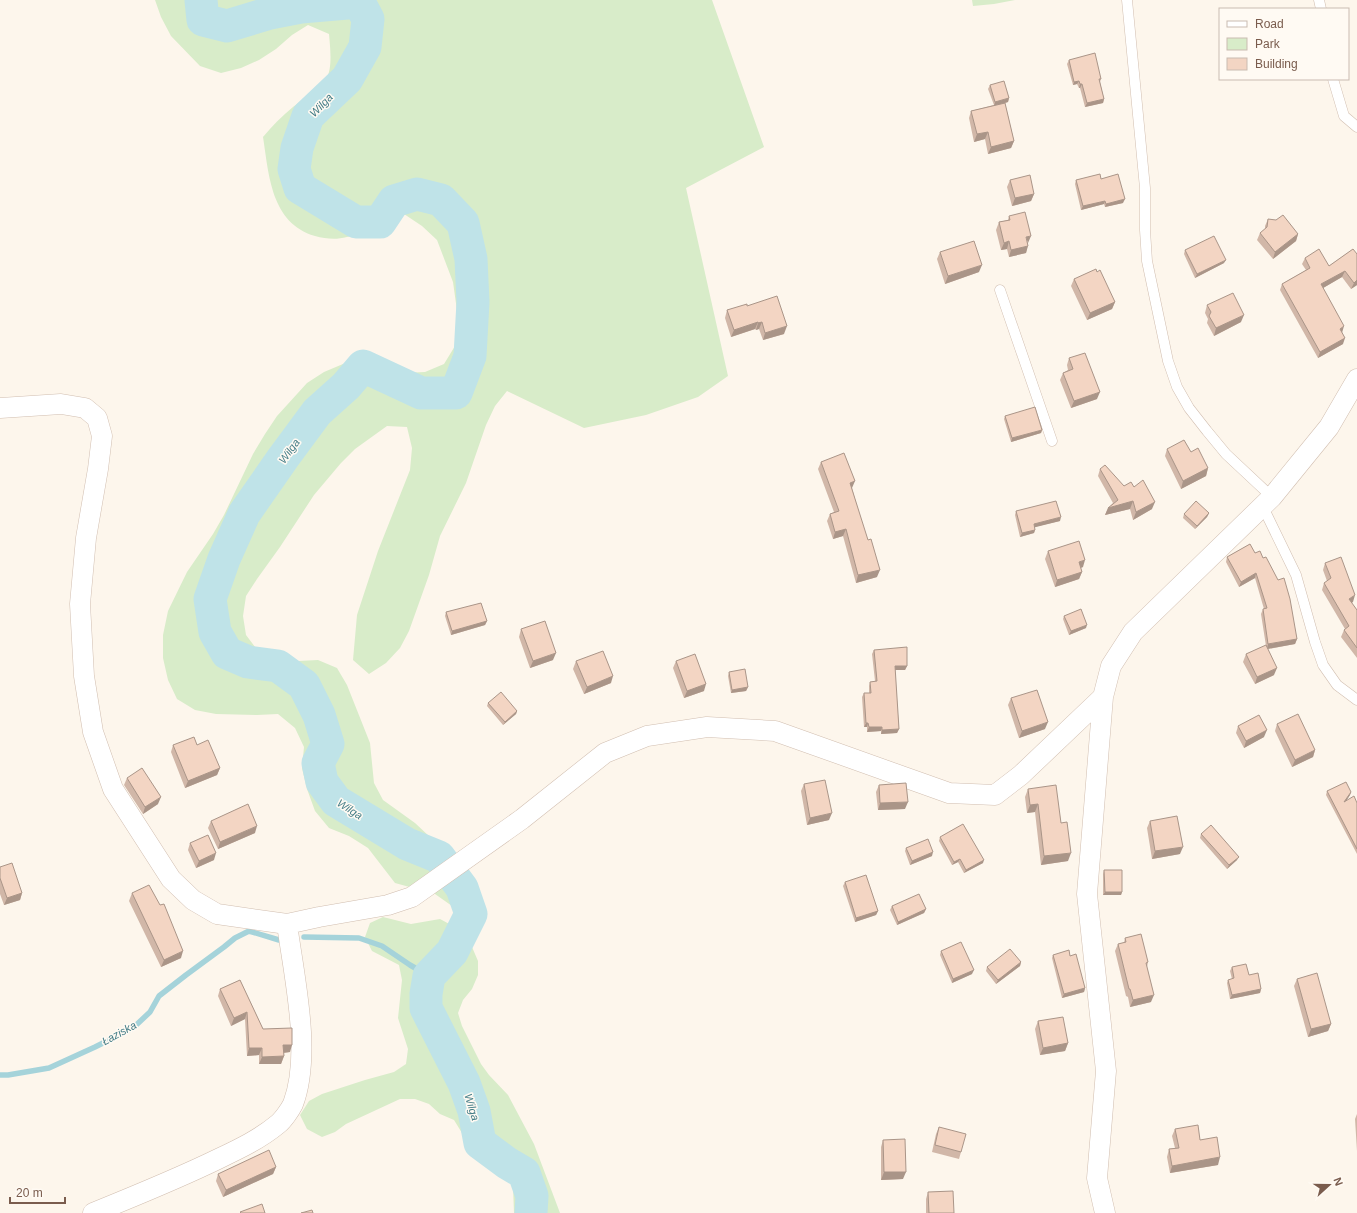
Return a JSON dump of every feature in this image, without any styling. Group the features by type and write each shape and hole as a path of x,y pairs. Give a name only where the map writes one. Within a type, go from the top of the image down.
{"street":[{"path":"1105,1213 1097,1178 1106,1071 1086,894 1102,697 1111,666 1133,632 1268,502 1329,427 1357,379"},
{"path":"0,408 61,404 85,408 97,418 102,436 86,538 80,604 84,676 93,732 113,789 171,879 193,900 217,914 287,924 388,905 412,896 522,819 605,753 647,736 707,727 775,731 949,793 995,795 1021,776 1102,697"},
{"path":"93,1213 186,1174 247,1144 279,1123 292,1106 300,1074 302,1044 287,924"}],"lane":[{"path":"1127,0 1145,188 1147,261 1168,361 1177,387 1189,408 1207,432 1268,502 1296,575 1314,642 1323,665 1337,685 1357,700"},
{"path":"1333,80 1344,116 1357,128"},
{"path":"1000,290 1052,441"}],"green space":[{"path":"155,0 712,0 764,147 686,188 728,376 698,397 646,415 584,428 507,391 495,406 486,425 466,483 440,536 429,575 409,631 400,648 386,663 369,674 353,660 357,615 378,551 410,470 412,448 407,427 387,426 355,449 341,463 314,495 246,596 243,616 246,635 258,651 277,658 298,661 318,660 337,668 347,685 370,743 374,783 383,800 415,823 430,837 443,853 459,889 463,908 452,906 435,894 395,883 368,848 349,836 329,828 315,811 307,789 302,768 304,747 295,728 278,714 216,714 195,710 177,699 168,680 163,658 163,635 168,611 187,572 224,515 253,454 277,416 307,383 324,372 343,364 365,362 384,371 404,373 425,372 444,364 455,346 459,325 453,282 437,240 422,226 404,214 385,219 352,236 335,239 319,237 300,230 289,220 281,209 275,196 270,182 263,137 285,114 315,91 326,79 330,69 329,34 308,25 259,60 241,68 221,73 200,66 171,36 161,17"},
{"path":"972,0 1015,0 973,6"},
{"path":"383,917 411,924 440,919 453,926 464,936 472,947 478,961 478,975 472,989 463,1000 458,1013 462,1026 481,1064 508,1095 534,1144 560,1213 514,1213 513,1186 508,1172 498,1159 486,1150 472,1145 454,1120 440,1114 429,1104 415,1099 400,1099 322,1137 307,1129 300,1115 309,1101 322,1094 394,1072 406,1064 408,1049 398,1018 402,980 399,965 372,951 365,937 370,923"}],"building":[{"path":"1095,53 1104,99 1087,103 1082,84 1080,84 1079,81 1074,82 1069,60"},
{"path":"1004,81 1009,98 995,102 990,85"},
{"path":"1005,103 1014,141 991,147 988,132 977,134 971,111"},
{"path":"1100,174 1101,179 1118,174 1125,199 1106,204 1105,201 1083,206 1076,180"},
{"path":"1030,175 1034,194 1015,198 1010,180"},
{"path":"1025,212 1031,236 1026,237 1028,246 1011,250 1009,241 1004,243 999,222 1010,220 1009,216"},
{"path":"1283,215 1298,234 1275,252 1260,233 1267,227 1268,219 1276,220"},
{"path":"1214,236 1226,260 1197,274 1185,250"},
{"path":"974,241 982,265 948,276 940,252"},
{"path":"1319,249 1329,266 1353,249 1357,254 1357,280 1354,283 1345,271 1321,284 1344,326 1340,329 1345,338 1320,352 1282,284 1310,268 1305,258"},
{"path":"1096,269 1097,272 1100,270 1115,302 1090,313 1074,279"},
{"path":"1233,293 1244,315 1216,328 1209,316 1211,312 1207,305"},
{"path":"777,296 787,326 765,333 762,322 758,322 734,330 727,310 747,304 747,306"},
{"path":"1085,353 1100,392 1074,401 1063,373 1073,369 1069,358"},
{"path":"1035,407 1042,430 1012,438 1005,416"},
{"path":"1184,440 1191,452 1198,448 1208,468 1183,481 1167,449"},
{"path":"844,453 855,481 850,483 868,540 871,539 880,570 858,575 846,529 835,532 830,514 839,511 821,462"},
{"path":"1105,465 1124,486 1131,482 1134,487 1143,480 1155,502 1136,512 1133,501 1108,508 1118,500 1100,469"},
{"path":"1056,501 1061,517 1034,524 1035,530 1022,533 1016,511"},
{"path":"1196,501 1209,513 1197,526 1184,514"},
{"path":"1079,541 1085,560 1079,562 1082,572 1057,580 1048,551"},
{"path":"1250,544 1255,553 1260,551 1263,558 1266,557 1278,580 1284,578 1290,599 1297,639 1268,644 1263,609 1267,608 1256,573 1241,582 1227,557"},
{"path":"1341,557 1355,595 1349,599 1357,610 1357,648 1344,630 1349,626 1324,583 1331,578 1325,563"},
{"path":"481,603 487,621 452,631 446,612"},
{"path":"1081,609 1087,625 1071,631 1064,616"},
{"path":"545,621 556,653 533,661 521,629"},
{"path":"1266,645 1277,668 1257,677 1246,654"},
{"path":"907,647 907,666 895,666 899,729 882,730 882,727 869,727 868,723 866,723 864,693 871,693 870,682 877,681 874,650"},
{"path":"603,651 613,676 587,687 576,661"},
{"path":"695,654 706,684 687,691 676,661"},
{"path":"745,669 748,687 732,690 729,672"},
{"path":"1037,690 1048,722 1022,731 1011,698"},
{"path":"501,692 517,711 505,722 488,703"},
{"path":"1298,714 1315,750 1295,760 1277,724"},
{"path":"1259,715 1267,730 1246,741 1238,726"},
{"path":"194,737 197,745 208,740 220,768 188,781 173,745"},
{"path":"142,768 161,797 145,807 127,778"},
{"path":"825,780 832,813 810,818 804,784"},
{"path":"1346,782 1351,792 1344,802 1354,796 1357,803 1357,849 1327,791"},
{"path":"906,783 908,802 880,803 879,785"},
{"path":"1056,785 1061,823 1067,822 1071,853 1044,856 1038,804 1030,805 1028,789"},
{"path":"248,804 257,826 220,842 211,821"},
{"path":"1177,816 1183,847 1155,851 1150,821"},
{"path":"963,824 984,860 966,870 960,859 954,862 940,837"},
{"path":"1211,825 1239,857 1229,865 1201,834"},
{"path":"208,835 216,853 199,861 190,843"},
{"path":"928,839 933,852 912,861 906,848"},
{"path":"12,863 22,893 7,898 0,878 0,867"},
{"path":"1104,870 1122,870 1122,892 1105,892"},
{"path":"866,875 878,911 856,918 845,882"},
{"path":"149,885 160,905 164,904 183,951 164,960 132,893"},
{"path":"919,894 926,909 898,922 892,906"},
{"path":"1141,934 1154,995 1133,1000 1118,944 1126,942 1125,938"},
{"path":"961,942 974,970 953,979 941,951"},
{"path":"1010,949 1021,962 998,980 987,967"},
{"path":"1069,950 1070,956 1076,954 1085,988 1064,994 1053,955"},
{"path":"1246,964 1249,975 1258,973 1261,989 1232,995 1228,980 1234,978 1232,967"},
{"path":"1317,973 1331,1024 1311,1029 1297,979"},
{"path":"240,980 263,1029 292,1028 292,1045 283,1045 284,1056 262,1057 262,1048 249,1048 247,1012 234,1018 220,989"},
{"path":"1063,1017 1068,1043 1043,1048 1038,1021"},
{"path":"1198,1125 1200,1140 1217,1137 1220,1157 1172,1166 1169,1149 1179,1148 1175,1129"},
{"path":"939,1127 966,1134 961,1152 935,1145"},
{"path":"905,1139 906,1172 884,1172 883,1140"},
{"path":"269,1150 276,1167 226,1190 218,1174"},
{"path":"953,1191 954,1213 929,1213 928,1192"},
{"path":"262,1204 265,1213 240,1212"},
{"path":"312,1210 313,1213 301,1213"}],"waterway":[{"name":"Wilga","path":"201,0 203,20 227,26 270,13 301,7 359,2 368,19 365,47 347,79 308,116 297,148 294,169 300,188 356,222 380,222 394,201 417,194 441,200 463,223 471,259 473,302 470,356 456,393 421,393 363,366 346,386 317,412 244,514 224,559 210,599 215,632 227,653 248,662 278,666 304,685 319,715 328,744 318,763 322,782 336,801 407,844 439,857 462,888 471,914 452,952 429,976 426,994 426,1008 464,1083 474,1111 480,1143 507,1163 524,1173 532,1196 531,1213"},
{"name":"Łaziska","path":"0,1075 49,1068 133,1028 150,1012 159,996 235,938 249,931 279,940"},
{"name":"Łaziska","path":"304,937 359,938 382,946 429,976"}]}
